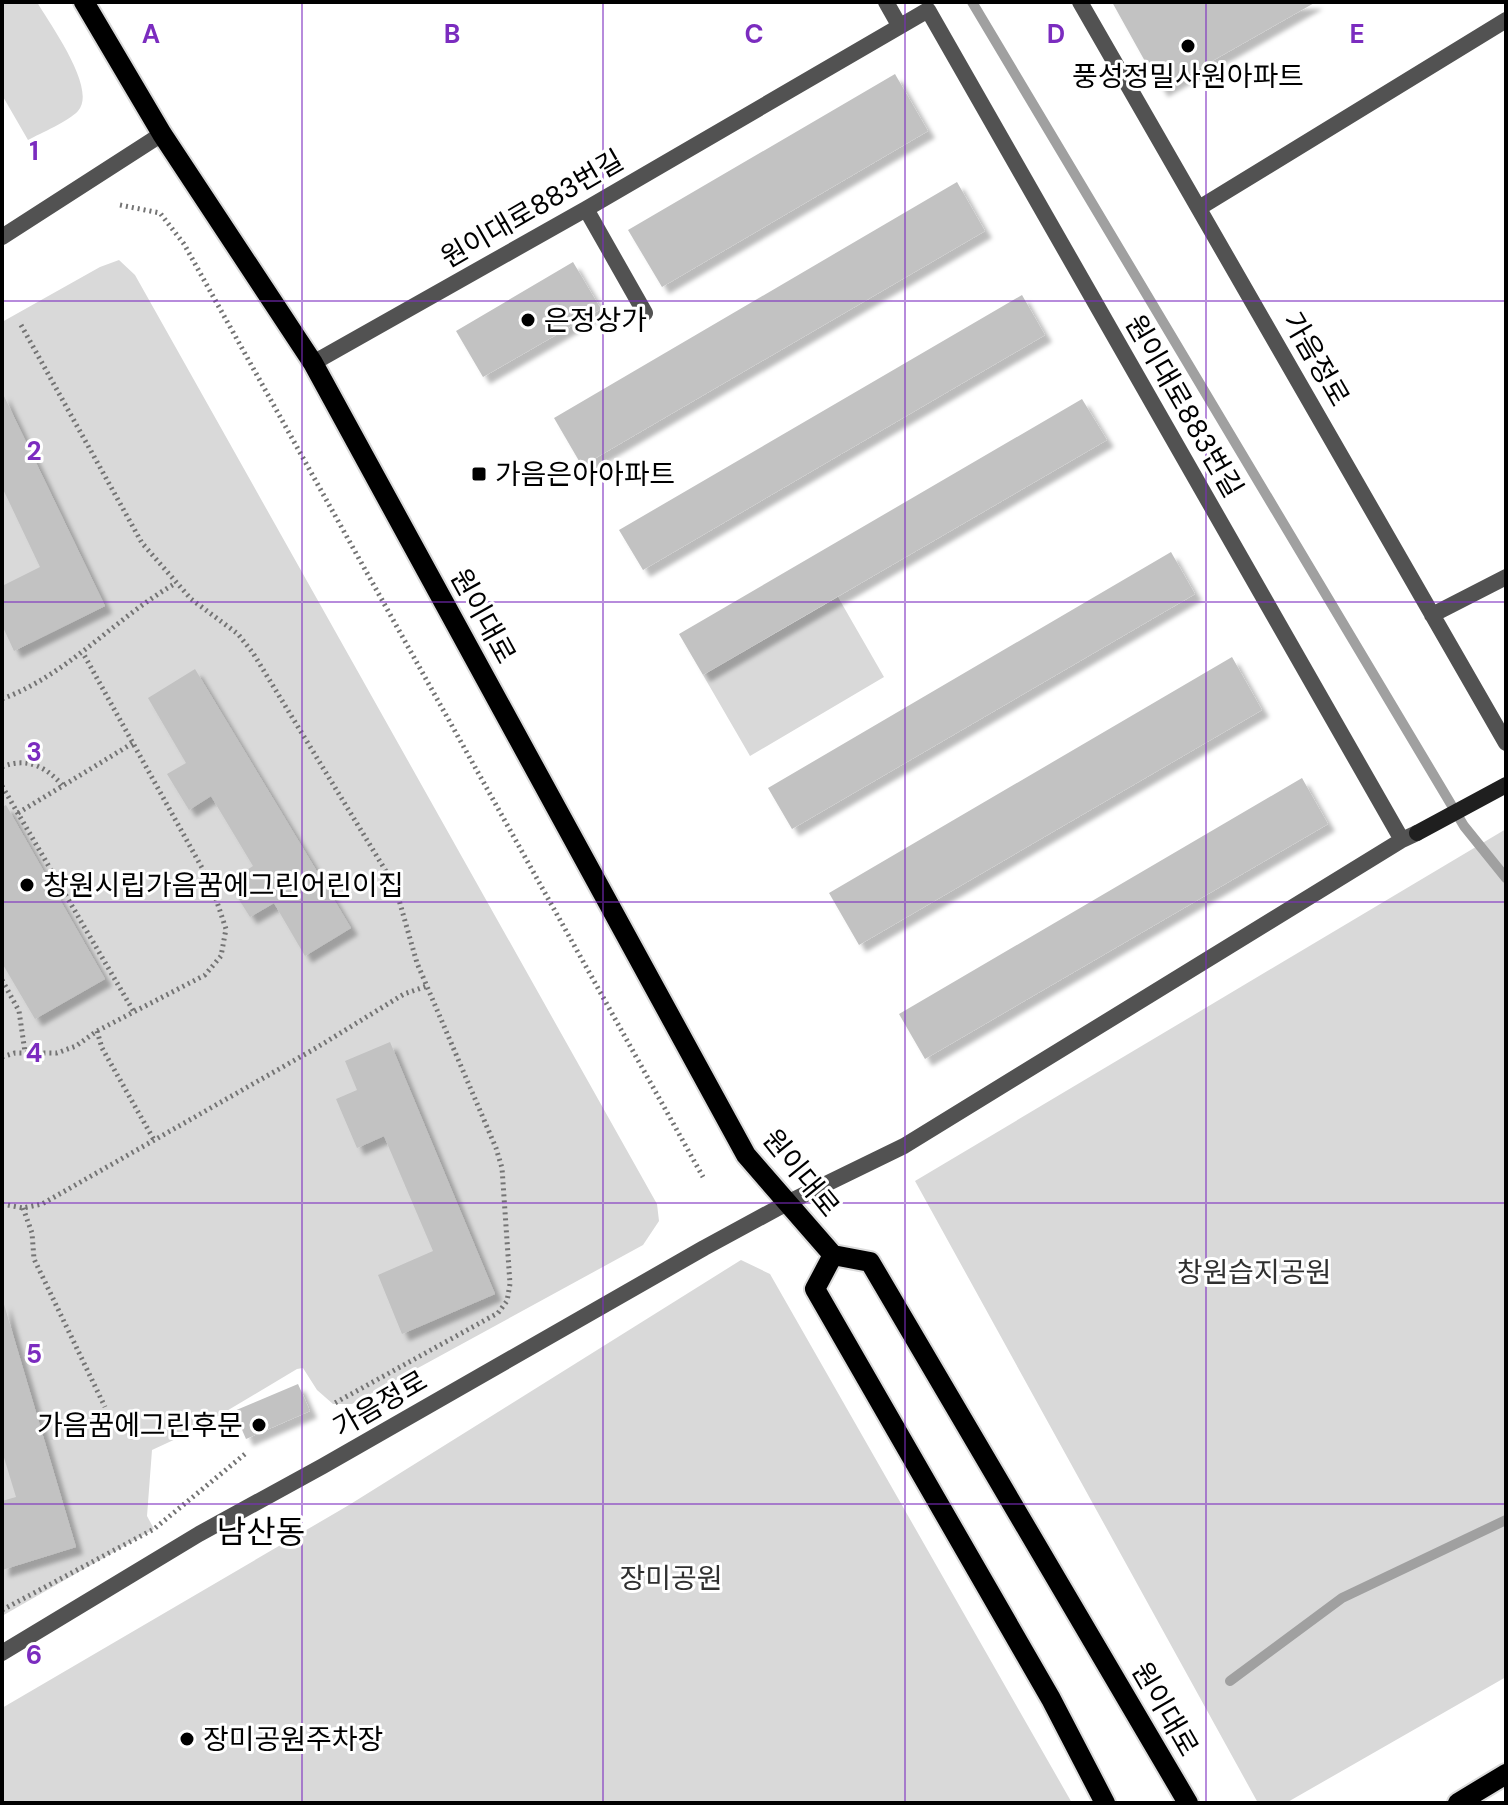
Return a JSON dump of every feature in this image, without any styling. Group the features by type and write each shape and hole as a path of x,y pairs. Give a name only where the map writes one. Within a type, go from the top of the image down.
{"main road":[{"name":"원이대로","path":"84,2 162,134 313,363 746,1155 833,1255 870,1262 1188,1803"},
{"name":"원이대로","path":"833,1255 815,1289 1051,1699 1105,1803"},
{"path":"1458,1803 1506,1774"}],"street":[{"path":"886,2 899,25"},
{"name":"가음정로","path":"1080,2 1506,743"},
{"name":"원이대로883번길","path":"313,363 938,5 1402,840"},
{"path":"1199,208 1506,20"},
{"path":"2,237 162,134"},
{"path":"586,209 645,313"},
{"path":"1432,615 1506,577"},
{"path":"1402,840 1506,785"},
{"name":"가음정로","path":"2,1653 199,1534 787,1203 904,1146 1402,840"}],"path":[{"path":"120,205 160,213 184,244 703,1177"},
{"path":"21,325 142,543 191,599 238,634 261,666 395,886 417,963 502,1168 509,1269 507,1301 498,1313 333,1404"},
{"path":"2,699 18,693 83,653 149,598 176,583"},
{"path":"2,1057 25,1052 57,1053 76,1046 97,1031 205,975 221,956 226,929 211,884 83,653"},
{"path":"18,813 133,743"},
{"path":"2,767 14,762 34,764 52,772 62,785"},
{"path":"2,786 134,1012"},
{"path":"2,980 19,1011 25,1052"},
{"path":"2,1204 23,1208 42,1204 316,1048 404,994 427,986"},
{"path":"97,1031 102,1048 154,1140"},
{"path":"23,1208 32,1233 34,1259 105,1407"},
{"path":"2,1610 154,1529 245,1454"}],"green space":[{"path":"2,2 37,2 70,56 82,88 82,101 74,115 28,140 2,95"},
{"path":"119,260 135,275 657,1204 659,1221 643,1245 352,1404 333,1404 317,1390 303,1368 297,1369 193,1431 152,1450 147,1516 154,1529 2,1616 2,322 100,267"},
{"path":"838,597 884,677 750,756 703,675"},
{"name":"창원습지공원","path":"1506,829 1506,1677 1286,1803 1258,1803 915,1181"},
{"name":"장미공원","path":"741,1260 770,1274 1072,1803 2,1803 2,1708 349,1505"}],"building":[{"name":"풍성정밀사원아파트","path":"1112,2 1316,2 1161,90"},
{"path":"895,74 928,131 662,287 628,230"},
{"path":"957,182 985,231 582,466 554,418"},
{"name":"은정상가","path":"573,262 601,309 483,377 456,331"},
{"path":"1022,295 1045,335 643,570 619,530"},
{"path":"2,392 105,606 14,651 2,625 2,586 40,567 2,487"},
{"path":"1082,399 1107,440 703,675 679,634"},
{"path":"1171,552 1195,594 792,829 768,788"},
{"path":"1232,657 1262,710 859,945 829,893"},
{"path":"195,669 351,928 305,956 274,903 250,917 228,882 253,866 211,796 189,810 167,774 186,763 148,698"},
{"path":"1302,778 1328,824 925,1059 899,1014"},
{"name":"창원시립가음꿈에그린어린이집","path":"6,805 105,979 35,1019 2,963 2,807"},
{"path":"390,1042 495,1294 402,1334 378,1275 433,1251 384,1136 357,1148 336,1099 357,1090 345,1061"},
{"path":"3,1301 76,1547 2,1570 2,1501 16,1497 2,1451"},
{"name":"가음꿈에그린후문","path":"298,1384 310,1411 246,1439 234,1411"}],"waterway":[{"path":"972,2 1464,826 1506,878"},
{"path":"1230,1681 1342,1598 1506,1520"}],"place":[{"name":"풍성정밀사원아파트","path":"1188,46"},
{"name":"은정상가","path":"528,320"},
{"name":"가음은아아파트","path":"479,474"},
{"name":"창원시립가음꿈에그린어린이집","path":"27,885"},
{"name":"가음꿈에그린후문","path":"259,1425"},
{"name":"장미공원주차장","path":"187,1739"}],"district":[{"name":"남산동","path":"261,1532"}]}
